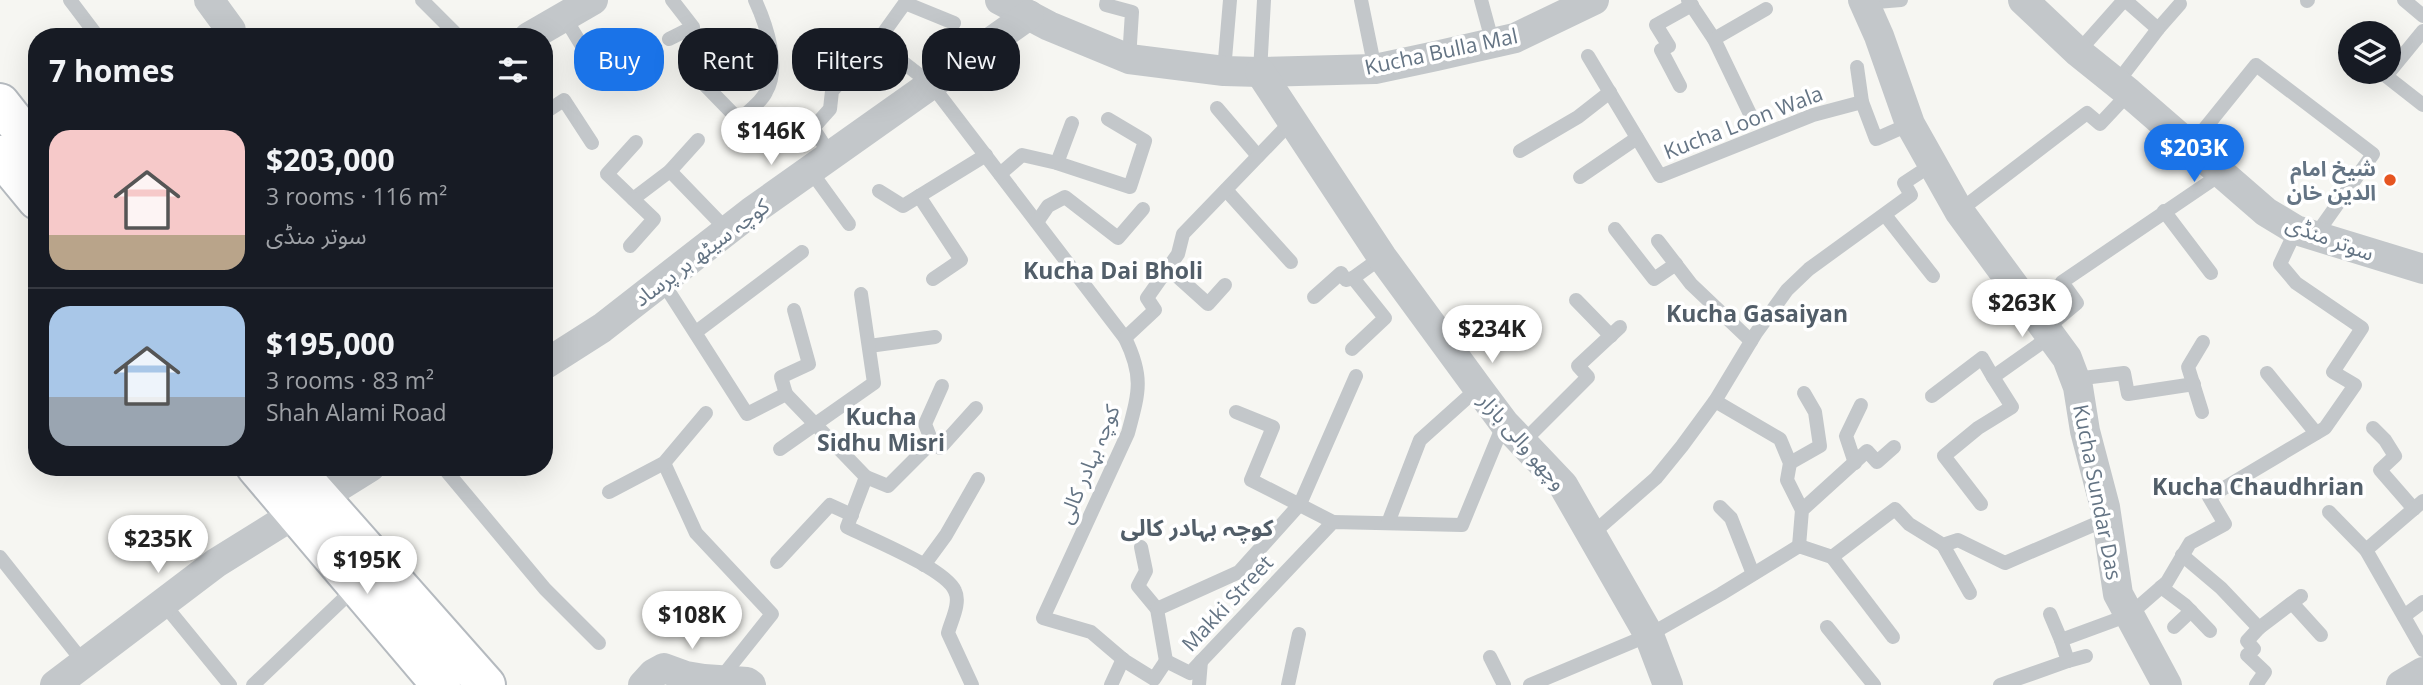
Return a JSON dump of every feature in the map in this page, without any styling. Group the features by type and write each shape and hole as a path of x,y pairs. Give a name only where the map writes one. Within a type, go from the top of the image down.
{"street":[{"path":"546,28 593,0"},
{"name":"Kucha Bulla Mal","path":"1000,0 1129,59 1224,71 1261,72 1374,69 1493,44 1515,38 1594,0"},
{"name":"سوتر منڈی","path":"2023,0 2078,52 2266,212 2305,233 2423,269"},
{"name":"Kucha Sundar Das","path":"1864,2 1910,124 1959,211 2067,358 2075,379 2107,519 2118,594 2166,685"},
{"name":"کوچہ سیٹھ ہر پرساد","path":"1011,28 1029,15"},
{"name":"وچھو والی بازار","path":"1261,72 1382,257 1478,388 1513,432 1563,485 1648,635 1668,685"},
{"name":"کوچہ سیٹھ ہر پرساد","path":"553,359 602,328 728,230 922,90"},
{"path":"0,103 28,139"},
{"path":"0,155 28,189"},
{"path":"267,476 307,507 486,685"},
{"path":"296,476 307,507 356,587 441,685"},
{"path":"55,685 216,563 356,476"},
{"path":"643,685 653,674 664,668 686,676 721,678 751,685"},
{"path":"2401,685 2423,672"}],"lane":[{"path":"70,0 91,28"},
{"path":"422,0 450,28"},
{"path":"669,39 693,27 673,0"},
{"path":"755,0 765,28"},
{"path":"1107,0 1106,5 1132,12 1129,59"},
{"path":"1224,71 1230,0"},
{"path":"1261,72 1264,0"},
{"path":"1361,0 1374,69"},
{"path":"1480,0 1493,44"},
{"path":"1864,2 1901,0"},
{"path":"2078,52 2125,0 2158,29"},
{"path":"2404,0 2423,16"},
{"path":"887,28 905,3 954,23"},
{"path":"1681,86 1661,50 1669,46 1656,25 1690,3 1714,39 1751,116"},
{"path":"1959,211 2087,113 2100,124 2158,29 2180,4"},
{"path":"1714,39 1766,9"},
{"path":"565,18 574,33"},
{"path":"2423,31 2386,76 2423,105"},
{"name":"Kucha Loon Wala","path":"1588,56 1660,176 1813,116 1862,102"},
{"path":"2061,639 2129,615 2167,582 2189,543 2225,524 2209,497 2325,428 2355,385 2333,372 2362,328 2296,283 2280,264 2373,154 2256,65 2189,148"},
{"name":"کوچہ بہادر کالی","path":"908,66 922,77"},
{"path":"1857,67 1862,102 1876,139 1910,124"},
{"path":"710,91 738,120 767,91"},
{"path":"832,91 830,109 813,128 821,163 849,224"},
{"name":"کوچہ بہادر کالی","path":"936,91 1125,338 1136,360 1139,379 1128,433 1043,618 1091,632 1124,659"},
{"path":"1520,152 1578,117 1610,92"},
{"path":"553,107 564,100 592,143"},
{"path":"1217,108 1258,156"},
{"path":"1000,174 1022,155 1057,163 1130,187 1145,141 1108,119"},
{"path":"1125,338 1155,310 1147,298 1178,254 1183,234 1292,121"},
{"path":"1057,163 1072,123"},
{"path":"1580,177 1637,138"},
{"path":"633,199 670,171 698,140"},
{"path":"630,246 654,219 607,174 636,142"},
{"path":"879,191 903,206 986,155"},
{"path":"1592,534 1656,478 1715,401 1751,341 1787,290 1809,269 1910,195 1904,183 1933,164"},
{"path":"670,171 728,230"},
{"path":"1993,377 2049,332 2077,303 2062,282 2221,174"},
{"path":"1226,190 1292,262"},
{"path":"919,196 961,260 933,279"},
{"path":"1037,222 1048,206 1065,197 1118,238 1143,209"},
{"path":"2164,211 2211,273"},
{"path":"1885,215 1933,276"},
{"path":"1615,229 1654,279 1676,264"},
{"path":"1658,241 1690,284 1751,341"},
{"path":"695,332 802,252"},
{"path":"1314,297 1341,273 1346,281 1382,257"},
{"path":"1168,268 1208,304 1225,285"},
{"path":"1352,349 1385,318 1353,278"},
{"path":"662,281 747,414 786,394"},
{"path":"780,449 874,383 861,294"},
{"path":"1236,412 1273,427 1251,480 1333,522 1462,525 1513,432 1588,377 1578,366 1615,331 1576,300"},
{"path":"794,310 809,364 781,377 786,394 866,477 888,486 932,442"},
{"path":"869,345 935,337"},
{"path":"2202,412 2188,367 2203,342"},
{"path":"1932,396 1982,358 2012,407 1978,428 1944,456 1981,504"},
{"path":"2075,379 2124,373 2128,394 2194,384"},
{"path":"2267,373 2316,433"},
{"path":"1157,609 1239,572 1300,504 1356,376"},
{"path":"942,386 925,424 932,442 940,448 976,408"},
{"path":"1388,523 1420,440 1478,388"},
{"path":"1790,463 1820,446 1815,412 1804,393"},
{"path":"1715,401 1780,439 1790,463 1787,480 1802,510 1799,546"},
{"path":"1855,463 1846,436 1861,405"},
{"path":"609,492 664,463 706,413"},
{"path":"2366,550 2418,505 2379,470 2395,456 2373,428"},
{"path":"1802,510 1867,452 1877,462 1894,447"},
{"path":"664,463 696,533 772,614 721,678"},
{"path":"451,476 545,589 599,643"},
{"path":"866,477 847,527 937,572 955,590 957,603 948,634 972,685"},
{"path":"924,565 946,535 978,479"},
{"path":"777,562 830,505 852,515"},
{"path":"1720,507 1731,518 1753,574"},
{"path":"1832,556 1895,509 1909,524 1943,545 1970,593"},
{"path":"2329,512 2366,550 2423,650"},
{"path":"1943,545 1958,540 2005,563 2107,519"},
{"name":"Makki Street","path":"1124,659 1154,679 1166,662 1190,673 1333,522"},
{"path":"1530,685 1648,635 1799,546 1832,556 1893,637"},
{"path":"1141,547 1146,571 1138,586 1157,609 1166,662"},
{"path":"2182,555 2221,588 2259,628"},
{"path":"0,557 85,663"},
{"path":"253,685 356,587"},
{"path":"2161,587 2191,611 2210,631"},
{"path":"2256,685 2265,671 2247,655 2254,649 2247,641 2296,599 2321,635"},
{"path":"2404,616 2423,602"},
{"path":"163,603 230,685"},
{"path":"2175,627 2191,611"},
{"path":"2050,614 2068,661"},
{"path":"1827,628 1874,685"},
{"path":"1288,685 1300,634"},
{"path":"2000,685 2016,682 2086,656"},
{"path":"1490,657 1504,685"},
{"path":"1111,685 1124,659"},
{"path":"1199,685 1201,661"}],"place":[{"name":"شیخ امام الدین خان","path":"2390,180"}],"district":[{"name":"Kucha Dai Bholi","path":"1113,270"},
{"name":"Kucha Gasaiyan","path":"1757,313"},
{"name":"Kucha Sidhu Misri","path":"881,429"},
{"name":"Kucha Chaudhrian","path":"2258,486"},
{"name":"کوچہ بہادر کالی","path":"1197,527"}]}
